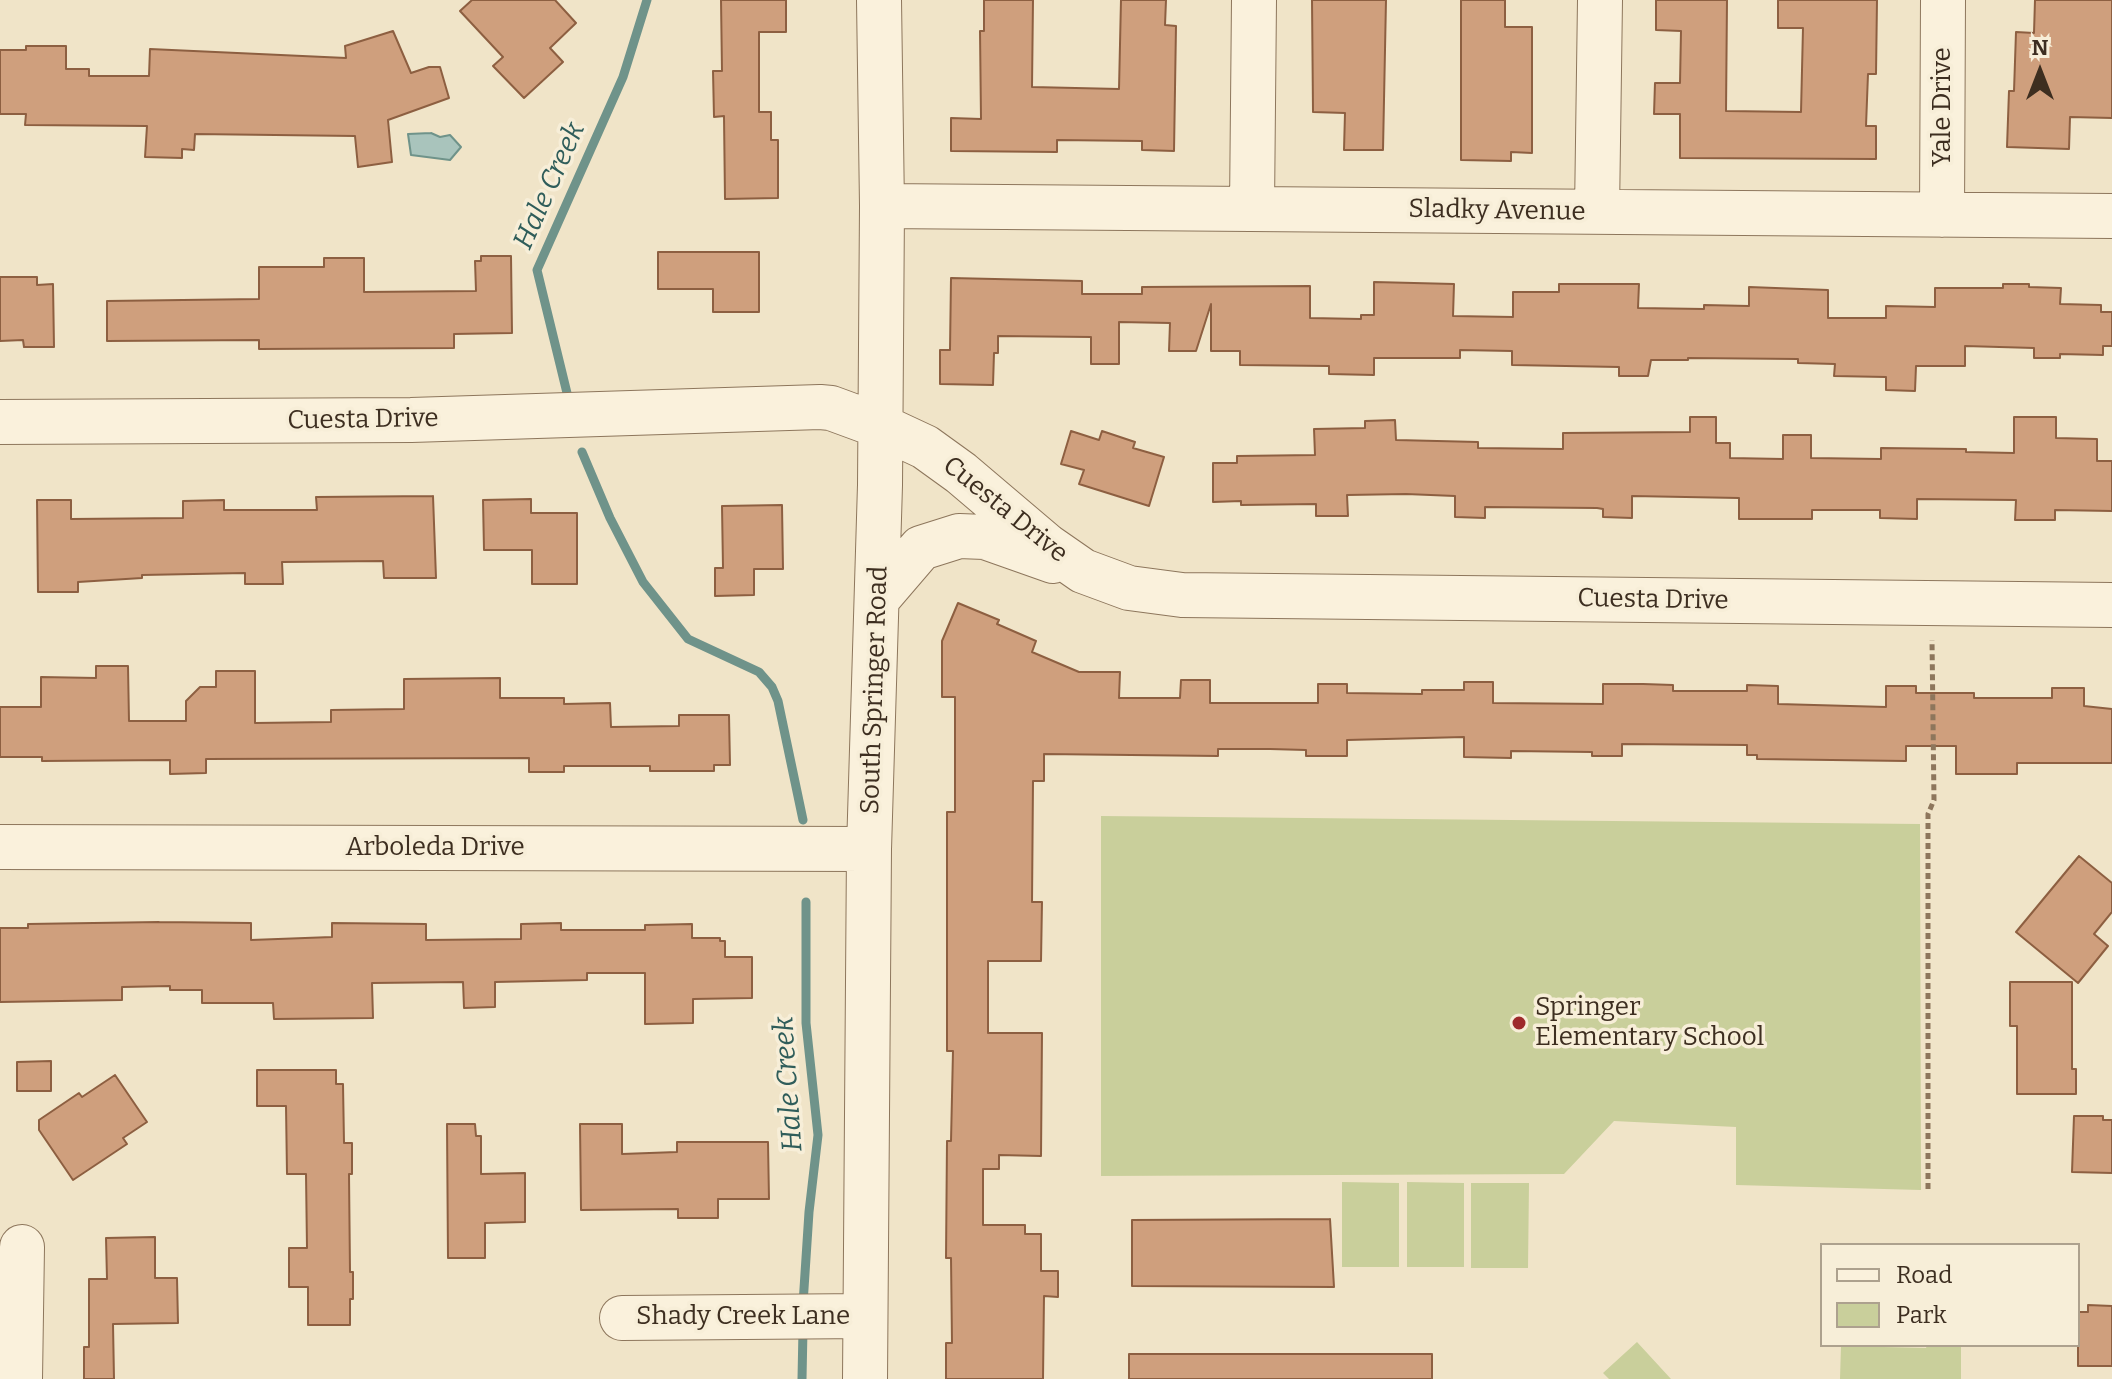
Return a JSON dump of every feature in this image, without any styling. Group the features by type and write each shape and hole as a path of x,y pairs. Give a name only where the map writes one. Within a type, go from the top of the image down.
{"street":[{"name":"South Springer Road","path":"865,1379 869,849 879,597 882,206 879,0"},
{"path":"1252,208 1254,0"},
{"path":"1597,212 1600,0"},
{"name":"Yale Drive","path":"1942,215 1943,0"},
{"name":"Sladky Avenue","path":"882,206 2112,216"},
{"name":"Cuesta Drive","path":"0,422 411,420 820,407 880,426 928,449 1047,546 1083,571 1129,588 1182,595 2112,605"},
{"path":"879,597 921,548 959,536 985,537 1083,571"},
{"name":"Arboleda Drive","path":"0,847 869,849"},
{"path":"20,1379 22,1247"},
{"name":"Shady Creek Lane","path":"622,1318 865,1316"}],"path":[{"path":"1928,1189 1928,814 1934,800 1931,603"}],"green space":[{"path":"1101,816 1920,824 1921,1190 1736,1185 1736,1127 1614,1121 1564,1174 1101,1176"},
{"path":"1342,1182 1399,1183 1399,1267 1342,1267"},
{"path":"1407,1182 1464,1183 1464,1267 1407,1267"},
{"path":"1471,1183 1529,1183 1528,1268 1471,1268"},
{"path":"1637,1342 1671,1379 1609,1379 1603,1373"},
{"path":"1841,1347 1961,1347 1961,1379 1840,1379"}],"water":[{"path":"431,133 440,137 450,135 461,147 450,160 411,155 408,134"}],"building":[{"path":"472,0 555,0 576,23 550,48 563,62 524,98 493,66 503,57 460,11"},
{"path":"721,0 786,0 786,32 759,32 759,112 771,112 771,140 778,140 778,198 725,199 724,116 714,117 713,71 722,71"},
{"path":"984,0 1033,0 1032,87 1119,89 1121,0 1166,0 1165,25 1176,26 1174,151 1142,150 1142,141 1057,140 1057,152 951,151 951,118 981,119 980,31 984,31"},
{"path":"1312,0 1386,0 1383,150 1344,150 1345,113 1313,112"},
{"path":"1461,0 1505,0 1505,27 1532,27 1532,153 1511,152 1511,161 1461,160"},
{"path":"1656,0 1727,0 1726,111 1801,112 1803,28 1778,28 1778,0 1877,0 1876,74 1868,74 1866,126 1876,126 1876,159 1680,158 1680,114 1654,114 1655,83 1680,83 1681,31 1656,30"},
{"path":"2035,0 2112,0 2112,118 2070,117 2069,149 2007,147 2009,91 2014,91 2016,32 2034,33"},
{"path":"393,31 411,73 440,67 449,98 388,120 392,162 358,167 355,136 195,134 194,150 182,149 182,158 145,157 147,126 25,125 26,114 0,114 0,50 26,50 26,46 66,46 66,69 89,69 89,76 149,76 150,49 346,58 345,46"},
{"path":"658,252 759,252 759,312 713,312 713,289 658,289"},
{"path":"481,256 511,256 512,333 454,334 454,348 259,349 259,340 107,341 107,301 259,299 259,267 324,267 324,258 364,258 364,292 476,291 475,261 481,261"},
{"path":"0,277 37,277 37,285 53,284 54,347 24,347 23,340 0,341"},
{"path":"951,278 1082,281 1082,294 1142,294 1142,287 1310,286 1310,318 1361,319 1361,315 1374,315 1374,282 1454,284 1453,316 1513,317 1513,292 1559,292 1559,284 1639,284 1638,308 1749,306 1749,287 1828,290 1828,318 1886,318 1886,306 1935,307 1935,288 2003,288 2003,284 2029,284 2029,287 2061,288 2060,304 2101,305 2101,312 2112,312 2112,346 2103,346 2103,355 2060,354 2060,358 2034,358 2034,348 1965,346 1965,366 1916,366 1915,391 1886,390 1886,377 1834,376 1835,364 1798,363 1798,359 1651,360 1648,376 1619,376 1619,367 1512,365 1512,351 1460,350 1460,358 1374,358 1374,375 1329,374 1329,366 1240,365 1240,351 1211,351 1211,304 1196,351 1169,351 1170,323 1119,322 1119,364 1091,364 1091,337 998,336 993,385 940,384 940,350 950,350"},
{"path":"1690,417 1716,417 1716,443 1730,443 1730,458 1783,459 1783,435 1811,435 1811,458 1881,459 1881,448 2014,453 2014,417 2056,417 2056,438 2097,439 2097,461 2112,461 2112,511 2055,510 2055,520 2015,520 2016,500 1917,499 1917,519 1880,518 1880,510 1812,510 1812,519 1739,519 1739,498 1632,496 1632,518 1603,517 1603,509 1597,508 1485,507 1485,518 1455,517 1455,496 1347,495 1348,516 1316,516 1316,504 1241,505 1241,501 1213,502 1213,463 1237,463 1237,456 1315,455 1314,429 1365,428 1365,421 1395,420 1396,440 1478,442 1478,448 1563,449 1563,433 1690,432"},
{"path":"1071,431 1099,440 1102,431 1135,442 1133,448 1164,457 1149,506 1079,484 1084,470 1061,464"},
{"path":"433,496 436,578 384,578 383,561 282,562 283,584 245,584 245,573 142,575 142,578 78,582 78,592 38,592 37,500 71,500 71,519 183,518 183,501 224,500 224,510 317,510 316,497"},
{"path":"531,499 531,513 577,513 577,584 532,584 532,550 484,550 483,500"},
{"path":"782,505 783,569 754,569 754,595 715,596 715,568 723,568 722,506"},
{"path":"958,603 999,620 997,624 1036,641 1032,652 1079,672 1120,672 1119,698 1180,698 1181,680 1210,680 1210,703 1318,703 1318,684 1347,684 1347,693 1422,694 1422,690 1464,690 1464,682 1493,682 1493,703 1603,704 1603,684 1673,685 1673,691 1747,691 1747,685 1778,686 1778,704 1886,707 1886,686 1916,686 1916,693 1974,693 1974,698 2052,698 2052,688 2084,688 2084,706 2112,709 2112,763 2017,763 2017,774 1956,774 1956,746 1906,746 1906,761 1757,759 1757,755 1747,755 1747,745 1622,744 1622,756 1592,756 1592,752 1511,751 1511,758 1464,757 1464,737 1347,740 1347,756 1306,756 1306,750 1270,749 1218,749 1218,756 1044,754 1044,781 1033,781 1032,902 1042,902 1041,961 988,961 988,1033 1042,1033 1041,1156 999,1155 999,1169 983,1169 983,1225 1025,1225 1025,1234 1041,1234 1041,1271 1058,1271 1058,1297 1044,1296 1043,1379 946,1379 946,1343 952,1343 951,1258 946,1258 947,1141 951,1141 953,1051 947,1051 947,812 955,812 955,697 942,697 942,641"},
{"path":"96,666 128,666 129,721 186,721 186,701 200,687 216,687 216,671 255,671 255,723 331,722 331,710 404,709 404,679 500,678 500,698 564,698 564,704 610,703 611,727 679,726 679,715 729,715 730,765 714,765 714,771 650,771 650,766 564,766 564,772 529,772 529,758 206,759 206,773 170,774 170,760 42,761 42,757 0,757 0,707 41,707 41,677 96,678"},
{"path":"2079,856 2112,883 2112,912 2094,934 2108,946 2078,983 2016,932"},
{"path":"251,923 251,940 332,937 332,923 426,924 426,940 521,939 521,924 561,923 561,930 645,930 645,925 692,924 692,938 720,938 720,941 725,941 725,957 752,957 752,998 693,999 693,1023 645,1024 645,973 587,973 587,980 495,982 495,1007 464,1008 463,982 372,983 373,1018 274,1019 273,1003 202,1003 202,990 170,990 170,986 122,987 122,1000 0,1002 0,928 28,928 28,924"},
{"path":"2010,982 2072,982 2072,1069 2076,1069 2076,1094 2017,1094 2017,1026 2010,1026"},
{"path":"51,1061 51,1091 17,1091 17,1062"},
{"path":"257,1070 336,1070 336,1084 343,1084 344,1143 352,1143 352,1174 349,1174 353,1299 350,1299 350,1325 308,1325 308,1287 289,1287 289,1248 307,1248 306,1174 287,1174 286,1106 257,1106"},
{"path":"115,1075 147,1122 123,1138 127,1144 73,1180 39,1130 39,1120 79,1093 82,1097"},
{"path":"2074,1116 2103,1116 2103,1120 2112,1120 2112,1173 2072,1172"},
{"path":"447,1124 475,1124 476,1136 481,1136 481,1174 525,1173 525,1222 485,1223 485,1258 448,1258"},
{"path":"580,1124 622,1124 622,1154 677,1152 677,1142 768,1142 769,1199 718,1199 718,1218 678,1218 678,1209 581,1210"},
{"path":"1330,1219 1334,1287 1132,1286 1132,1220"},
{"path":"155,1237 155,1278 177,1278 178,1323 113,1324 114,1379 84,1379 84,1347 89,1347 89,1279 107,1279 106,1238"},
{"path":"2088,1305 2112,1306 2112,1366 2078,1366 2080,1312 2088,1312"},
{"path":"1129,1354 1432,1354 1432,1379 1129,1379"}],"waterway":[{"name":"Hale Creek","path":"567,393 537,270 623,77 647,0"},
{"name":"Hale Creek","path":"582,452 610,518 643,582 688,639 759,672 772,687 778,701 803,820"},
{"name":"Hale Creek","path":"803,1304 818,1135 806,1023 806,902"},
{"name":"Hale Creek","path":"802,1379 803,1329"}],"place":[{"name":"Springer Elementary School","path":"1519,1023"}]}
